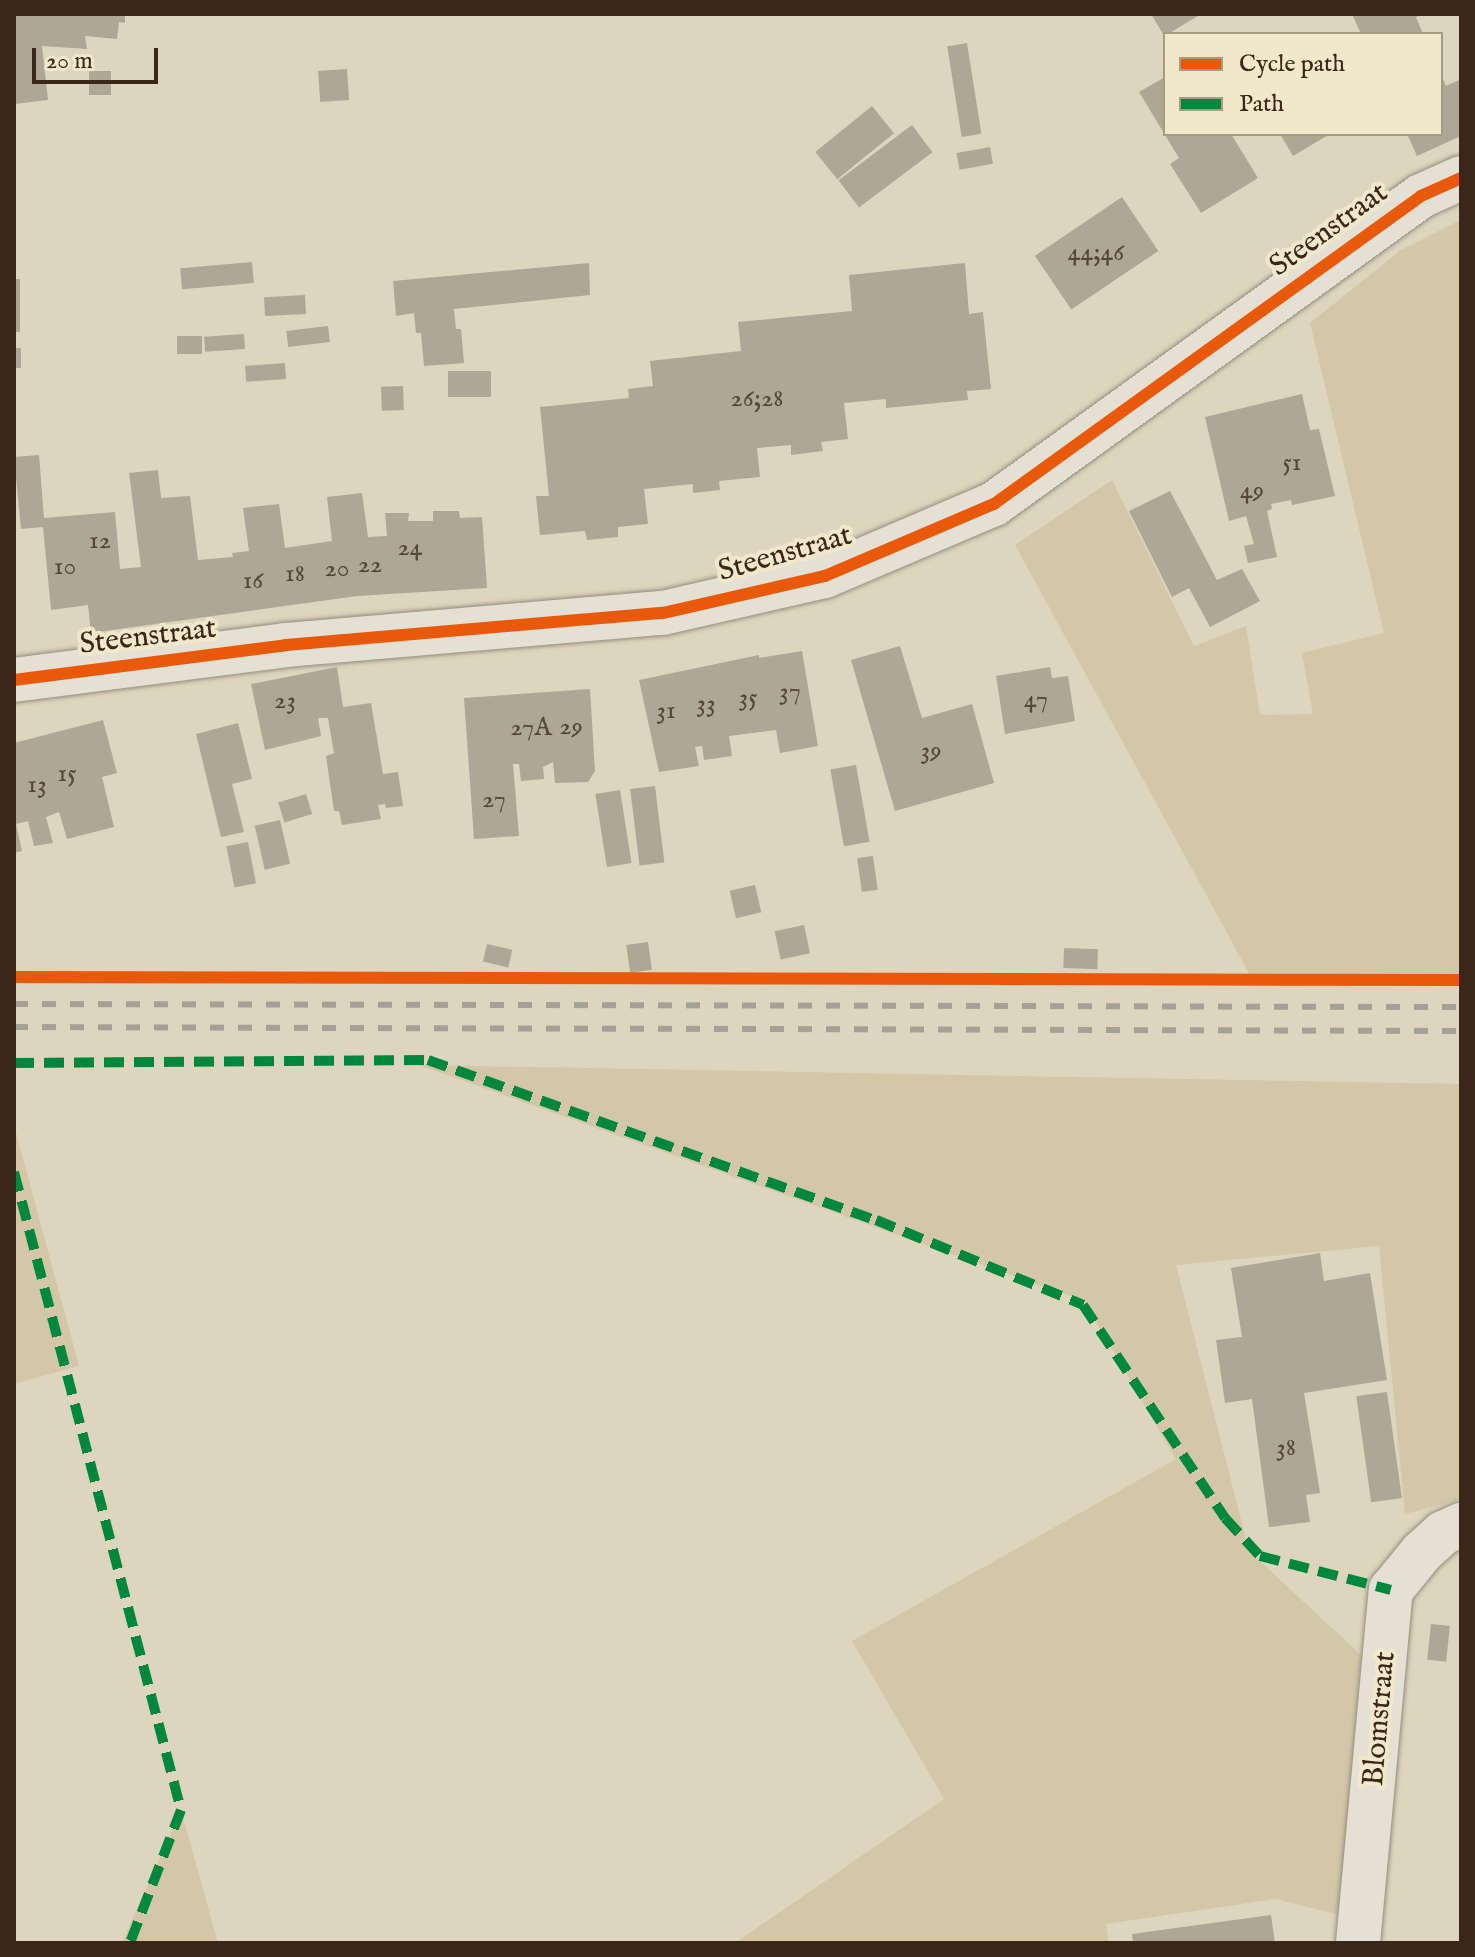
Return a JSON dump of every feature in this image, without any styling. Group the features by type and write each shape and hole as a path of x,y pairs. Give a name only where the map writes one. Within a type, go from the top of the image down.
{"street":[{"name":"Steenstraat","path":"14,680 286,645 663,613 825,576 994,504 1421,196 1461,178"},
{"name":"Blomstraat","path":"1358,1943 1391,1590 1422,1552 1443,1533 1461,1525"}],"shaded area":[{"path":"1461,220 1461,983 1250,975 1015,545 1112,480 1194,646 1246,626 1260,715 1313,714 1302,653 1384,633 1310,323 1401,250"},
{"path":"419,1065 1461,1084 1461,1499 1405,1514 1379,1246 1176,1265 1249,1551 1361,1655 1340,1915 1275,1899 1106,1924 1109,1943 735,1943 944,1799 852,1641 1176,1459 1084,1301"},
{"path":"14,1125 79,1366 14,1384"},
{"path":"181,1810 218,1943 122,1943"}],"building":[{"path":"125,14 125,23 119,22 117,39 85,36 87,49 42,46 48,100 14,104 15,15"},
{"path":"1151,14 1201,14 1171,32 1163,34"},
{"path":"1352,14 1423,14 1416,17 1422,32 1360,32"},
{"path":"967,43 981,134 962,137 947,46"},
{"path":"347,69 349,100 320,102 318,71"},
{"path":"89,71 111,71 111,95 89,95"},
{"path":"1163,78 1163,132 1139,92"},
{"path":"1443,79 1446,86 1461,79 1461,136 1417,156 1408,136 1443,136"},
{"path":"872,106 894,133 837,179 815,152"},
{"path":"912,125 932,152 859,208 839,180"},
{"path":"1166,136 1232,136 1258,178 1201,213 1170,164 1179,158"},
{"path":"1281,136 1327,136 1293,156"},
{"path":"990,147 993,164 959,170 957,153"},
{"path":"1122,197 1158,251 1071,310 1035,256"},
{"path":"252,262 254,283 182,289 180,268"},
{"path":"589,263 590,295 454,309 456,329 461,329 464,363 424,366 421,333 416,333 414,313 396,316 393,281"},
{"path":"965,263 969,314 983,312 991,389 967,391 968,400 886,408 886,399 844,403 848,439 821,442 823,451 791,455 791,445 757,448 760,477 719,481 720,490 693,493 693,484 644,489 648,524 618,527 618,537 587,540 585,531 540,535 536,496 549,496 540,407 629,398 628,389 653,386 650,361 741,351 738,322 852,311 849,275"},
{"path":"14,279 20,279 20,332 14,332"},
{"path":"305,295 306,314 265,316 264,297"},
{"path":"328,326 330,342 288,347 286,331"},
{"path":"244,334 245,349 205,352 204,337"},
{"path":"177,336 202,336 202,354 177,354"},
{"path":"14,348 21,348 21,368 14,368"},
{"path":"285,363 286,379 246,382 245,366"},
{"path":"448,371 491,371 491,397 448,397"},
{"path":"403,386 404,410 382,411 381,387"},
{"path":"1302,394 1310,430 1319,429 1335,496 1292,505 1291,500 1271,504 1272,509 1267,511 1277,557 1248,563 1244,546 1254,544 1246,516 1229,521 1205,417"},
{"path":"39,455 44,518 115,512 120,569 141,567 129,473 158,470 161,498 190,496 198,560 233,557 232,553 249,551 243,508 279,504 285,548 332,541 327,497 362,493 368,537 387,536 385,513 409,513 408,521 433,521 433,511 459,511 460,518 482,517 487,588 357,596 91,633 88,605 51,610 43,527 21,529 14,457"},
{"path":"1170,491 1217,580 1242,569 1260,601 1210,627 1189,588 1172,597 1129,511"},
{"path":"900,646 922,718 972,704 994,783 895,811 851,660"},
{"path":"802,651 818,746 780,753 776,730 729,736 732,756 704,760 702,746 695,747 699,766 659,772 639,680 759,655 759,658"},
{"path":"337,667 343,707 371,703 383,774 398,772 403,806 386,808 385,804 378,805 381,819 342,825 339,811 334,811 326,756 334,753 328,718 318,718 321,736 265,750 251,684"},
{"path":"1050,667 1052,678 1068,676 1075,721 1005,734 996,676"},
{"path":"590,689 595,771 588,782 555,783 553,762 543,767 544,779 521,781 519,764 513,764 519,836 474,839 464,698"},
{"path":"103,720 117,773 102,777 114,827 67,839 59,812 46,817 53,843 34,846 28,821 16,824 22,851 14,853 14,743"},
{"path":"238,723 252,779 232,784 244,832 221,837 196,734"},
{"path":"856,765 870,842 844,846 830,770"},
{"path":"655,786 664,862 640,865 630,789"},
{"path":"620,790 632,863 607,867 595,794"},
{"path":"306,794 312,814 284,823 278,802"},
{"path":"280,820 290,864 265,870 255,826"},
{"path":"248,842 256,883 234,887 226,846"},
{"path":"873,856 878,890 862,892 857,858"},
{"path":"755,885 761,912 736,918 730,891"},
{"path":"804,925 810,953 781,960 775,931"},
{"path":"648,942 652,970 630,973 626,945"},
{"path":"487,944 512,950 508,967 483,962"},
{"path":"1064,948 1098,949 1097,969 1063,968"},
{"path":"1320,1253 1324,1281 1370,1273 1387,1380 1304,1393 1320,1493 1306,1495 1310,1522 1269,1527 1252,1399 1225,1403 1216,1340 1242,1337 1231,1268"},
{"path":"1387,1392 1402,1498 1371,1502 1356,1396"},
{"path":"1431,1624 1450,1626 1446,1662 1427,1660"},
{"path":"1271,1915 1275,1943 1133,1943 1132,1934"}],"railway":[{"path":"14,1004 1461,1007"},
{"path":"14,1027 1461,1031"}],"marked path":[{"path":"14,1063 428,1060 876,1220 1083,1305 1225,1518 1260,1556 1391,1590"},
{"path":"14,1172 181,1810 130,1943"}],"cycle path":[{"path":"14,680 286,645 663,613 825,576 994,504 1421,196 1461,178"},
{"path":"14,977 1461,980"}]}
